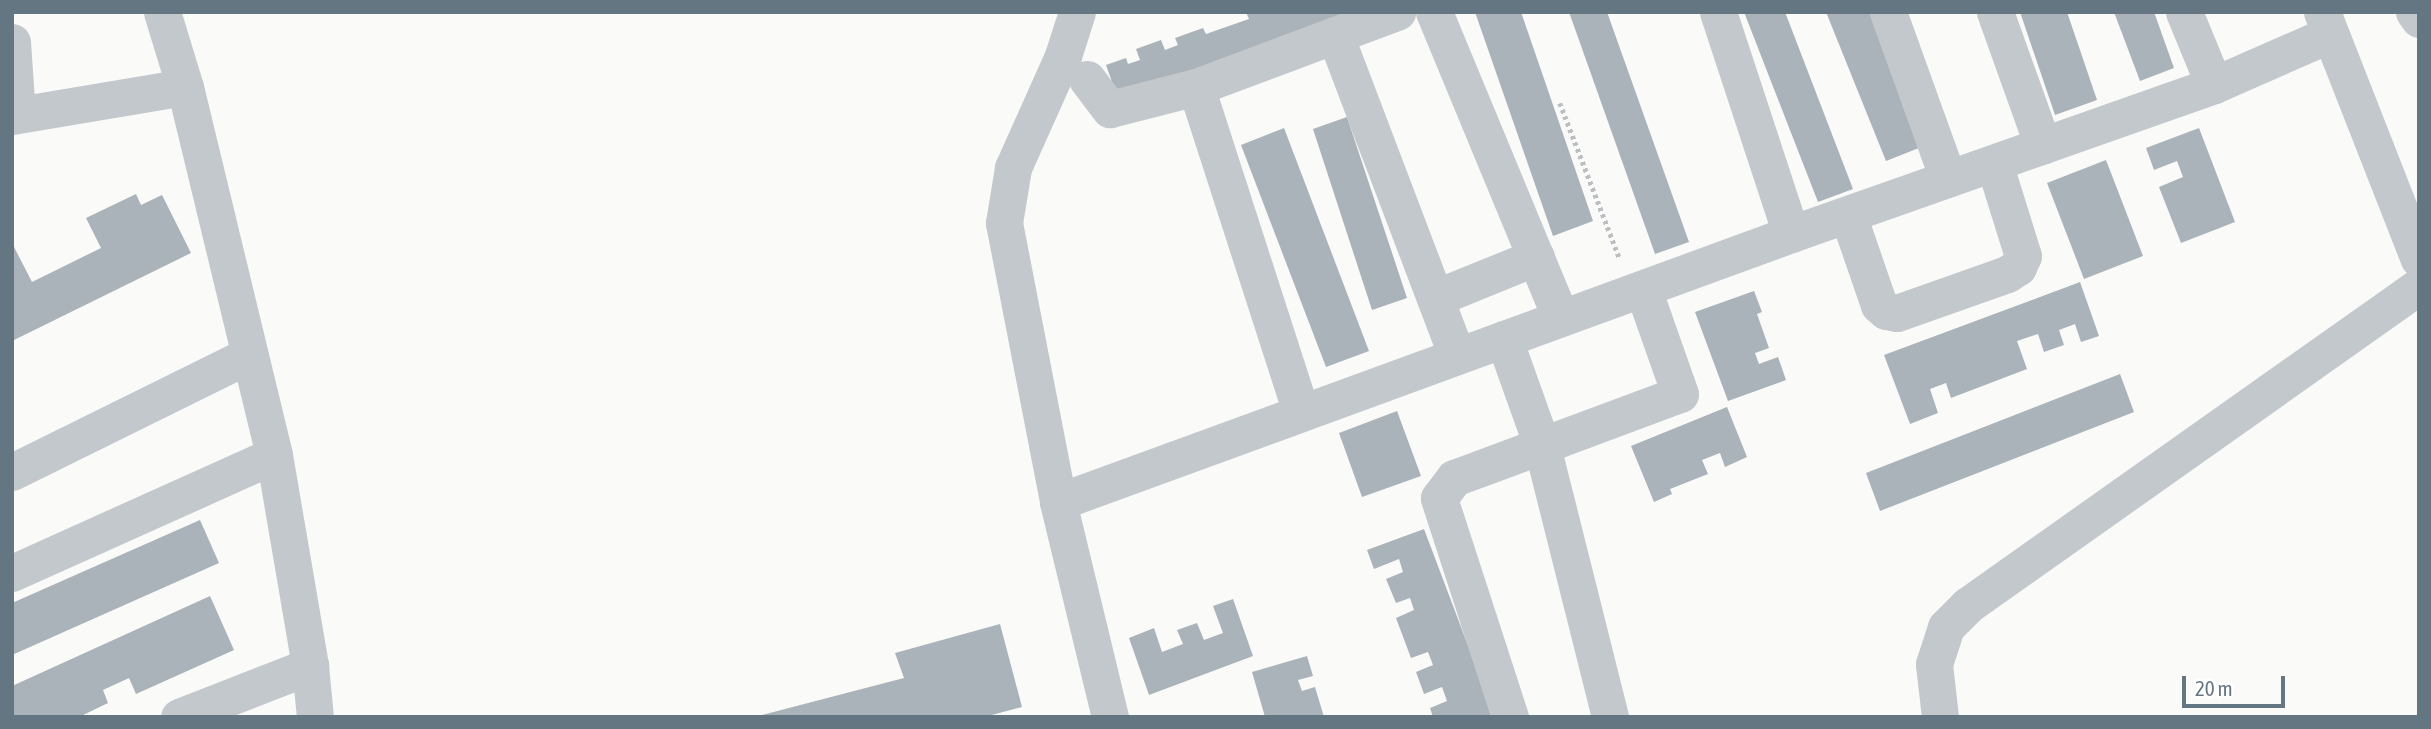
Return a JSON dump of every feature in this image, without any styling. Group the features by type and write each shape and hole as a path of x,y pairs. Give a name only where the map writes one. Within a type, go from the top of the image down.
{"street":[{"path":"162,12 185,87 274,455 310,666 315,717"},
{"path":"1077,12 1063,56 1013,169 1004,223 1058,502 1110,717"},
{"path":"1087,79 1110,109 1196,86 1396,12"},
{"path":"1434,12 1561,318"},
{"path":"1718,12 1791,234"},
{"path":"1888,12 1948,179"},
{"path":"1995,12 2043,146"},
{"path":"2184,12 2214,85"},
{"path":"2414,12 2419,19"},
{"path":"1058,502 1791,234 2214,85 2326,23 2419,259"},
{"path":"1335,35 1457,356"},
{"path":"12,42 14,116 185,87"},
{"path":"1196,86 1301,412"},
{"path":"1849,215 1879,305 1886,311 1897,313 2007,274 2018,267 2023,256 1994,163"},
{"path":"1435,298 1536,257"},
{"path":"1940,717 1934,664 1946,627 1968,605 2419,286"},
{"path":"1510,717 1439,498 1454,478 1680,394 1638,290"},
{"path":"1504,339 1542,446 1610,717"},
{"path":"12,472 249,355"},
{"path":"12,573 274,455"},
{"path":"179,717 310,666"}],"path":[{"path":"1560,103 1638,290"}],"building":[{"path":"1246,12 1372,12 1119,101 1106,65 1126,58 1128,64 1140,60 1136,49 1161,40 1165,50 1178,45 1175,38 1203,28 1206,34 1249,19"},
{"path":"1475,12 1521,12 1593,221 1553,236"},
{"path":"1569,12 1607,12 1689,242 1655,254"},
{"path":"1744,12 1785,12 1853,189 1818,202"},
{"path":"1826,12 1876,12 1929,144 1886,161"},
{"path":"2020,12 2067,12 2097,100 2055,115"},
{"path":"2114,12 2154,12 2174,68 2140,81"},
{"path":"1347,117 1407,298 1372,310 1313,129"},
{"path":"1284,128 1369,351 1326,367 1241,145"},
{"path":"2199,128 2235,222 2181,243 2159,187 2183,177 2177,161 2154,170 2146,148"},
{"path":"2106,160 2143,256 2084,279 2047,183"},
{"path":"136,194 141,205 162,195 191,253 12,341 12,243 32,282 101,248 86,218"},
{"path":"2080,282 2099,336 2081,342 2075,324 2059,330 2064,345 2044,352 2038,334 2017,341 2027,369 1951,398 1946,383 1930,389 1938,413 1910,424 1884,355"},
{"path":"1754,291 1762,312 1757,314 1769,348 1755,353 1759,364 1778,357 1786,380 1728,401 1695,312"},
{"path":"2120,374 2134,412 1880,511 1866,473"},
{"path":"1727,407 1747,457 1725,467 1720,453 1702,460 1708,474 1670,489 1672,494 1654,502 1631,446"},
{"path":"1397,411 1421,476 1362,497 1339,433"},
{"path":"200,520 219,563 12,655 12,603"},
{"path":"1424,529 1495,717 1433,717 1430,708 1447,701 1442,687 1424,694 1416,672 1433,665 1428,652 1411,658 1396,618 1414,610 1410,598 1396,603 1386,579 1403,572 1399,559 1374,569 1367,550"},
{"path":"210,596 234,650 136,694 129,678 103,690 108,703 79,717 12,717 12,686"},
{"path":"1233,599 1253,656 1149,695 1129,638 1154,628 1162,652 1183,644 1177,630 1197,623 1204,640 1223,633 1213,606"},
{"path":"1000,624 1022,707 984,717 754,717 904,678 895,653"},
{"path":"1307,656 1313,676 1298,680 1302,691 1315,687 1324,717 1265,717 1252,672"}]}
